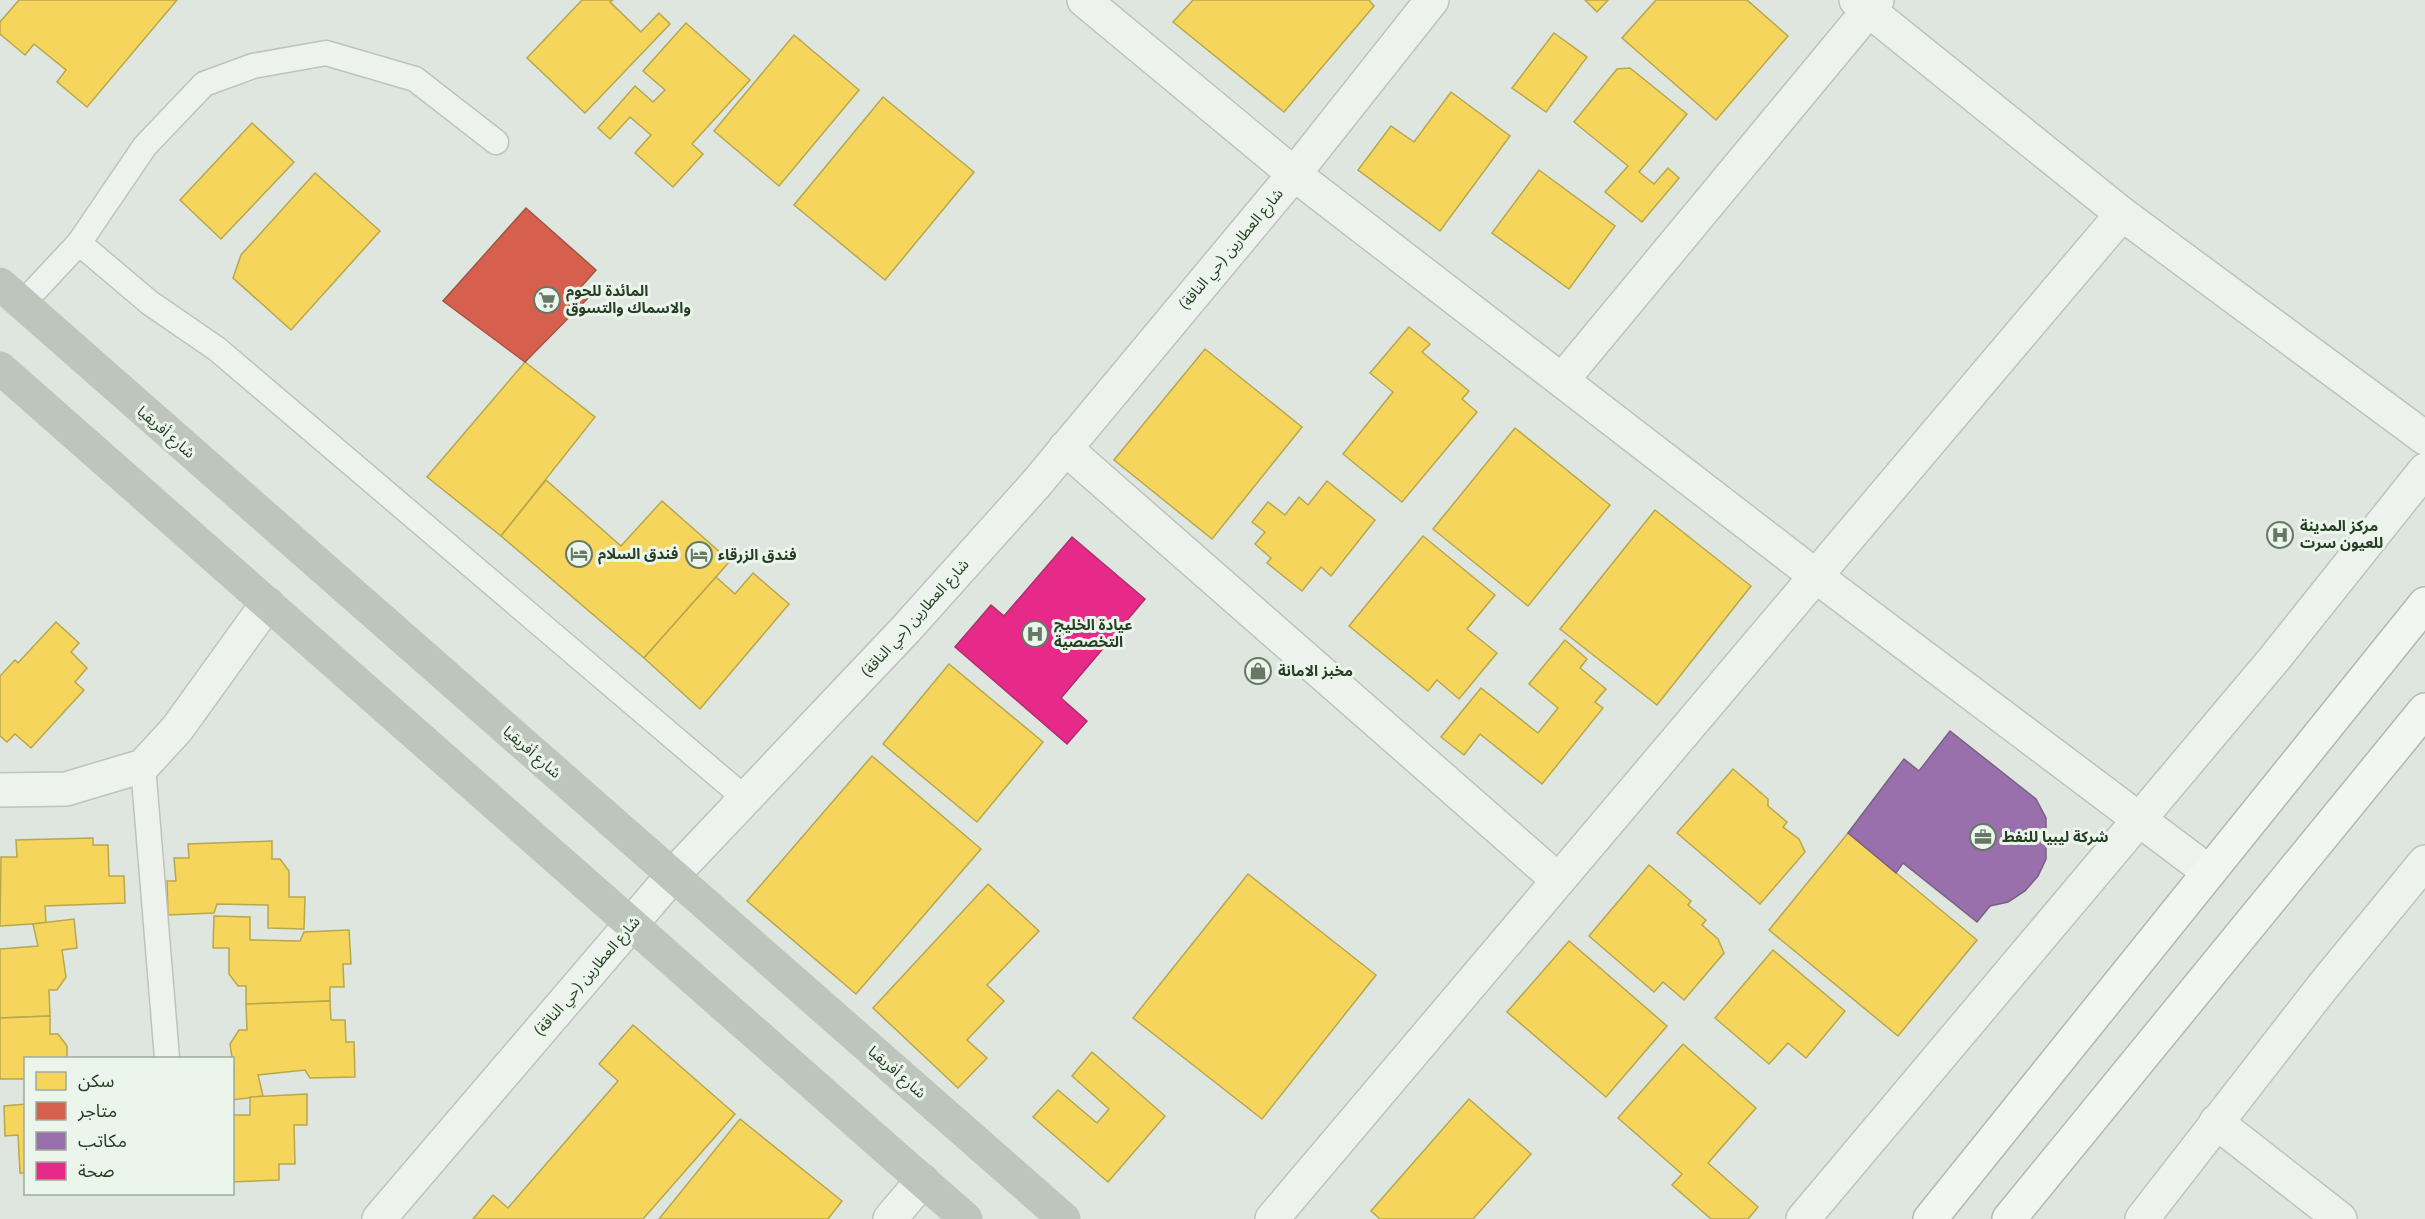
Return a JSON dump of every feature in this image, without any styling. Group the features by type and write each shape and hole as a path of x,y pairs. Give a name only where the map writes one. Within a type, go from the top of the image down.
{"highway":[{"path":"1930,1219 2425,604"},
{"path":"2008,1219 2425,710"}],"street":[{"path":"1084,0 1294,174 1563,379 1817,577 2209,872"},
{"name":"شارع العطارين (حي الناقة)","path":"379,1219 673,875 747,800 914,620 1065,448 1294,174 1432,0"},
{"path":"1563,379 1867,3 2122,214 2425,438"},
{"path":"1272,1219 2122,214"},
{"name":"شارع أفريقيا","path":"11,294 1064,1219"},
{"path":"0,368 966,1219"},
{"path":"1065,448 1558,880"},
{"path":"1803,1219 2275,658 2425,470"},
{"path":"0,790 66,789 143,766 177,729 267,604"},
{"path":"2142,1219 2216,1122 2425,862"},
{"path":"2216,1122 2340,1219"},
{"path":"890,1219 922,1181"}],"lane":[{"path":"11,294 79,243 145,146 204,84 253,66 326,53 415,79 496,142"},
{"path":"79,243 150,303 217,349 747,800"},
{"path":"143,766 167,1057"}],"building: سكن":[{"path":"19,0 177,0 87,107 57,82 66,70 34,44 25,55 0,34 0,22"},
{"path":"582,0 613,0 610,2 641,32 659,13 670,24 585,113 527,58"},
{"path":"1193,0 1369,0 1374,6 1284,112 1173,22"},
{"path":"1585,0 1608,0 1597,12"},
{"path":"1656,0 1747,0 1788,36 1716,120 1622,38"},
{"path":"686,23 750,80 692,144 703,154 673,187 635,153 651,135 630,117 610,139 598,128 635,86 653,102 665,90 643,71"},
{"path":"1554,33 1587,57 1546,112 1512,88"},
{"path":"794,35 859,90 779,186 714,131"},
{"path":"1630,68 1687,114 1639,172 1654,184 1668,168 1679,178 1642,222 1605,192 1628,166 1574,122 1617,69"},
{"path":"1451,92 1510,136 1440,231 1358,170 1391,126 1414,142"},
{"path":"883,97 974,172 885,280 794,205"},
{"path":"252,123 294,162 221,239 180,200"},
{"path":"1539,170 1615,226 1569,289 1492,233"},
{"path":"315,173 380,231 291,330 233,278 241,255"},
{"path":"1409,327 1430,344 1422,352 1469,391 1462,399 1477,412 1402,502 1343,454 1393,392 1370,373"},
{"path":"1205,349 1302,427 1212,539 1114,460"},
{"path":"525,362 595,417 501,536 427,477"},
{"path":"1515,428 1610,505 1528,606 1433,529"},
{"path":"546,480 621,546 662,501 730,561 644,658 501,536"},
{"path":"1327,481 1375,520 1331,576 1321,567 1302,591 1267,563 1271,558 1255,544 1265,532 1252,522 1268,502 1285,515 1299,497 1308,505"},
{"path":"1655,510 1751,586 1657,705 1560,629"},
{"path":"1423,536 1495,595 1467,629 1497,653 1459,699 1437,680 1428,691 1349,626"},
{"path":"753,573 789,604 700,709 644,658 716,577 735,594"},
{"path":"56,622 79,643 71,652 87,668 75,682 84,690 31,748 15,734 7,742 0,736 0,676 15,660 18,663"},
{"path":"1565,640 1587,659 1580,668 1606,689 1595,702 1603,708 1542,784 1480,734 1464,755 1441,737 1481,688 1538,733 1558,708 1529,684"},
{"path":"949,664 1043,742 977,822 883,744"},
{"path":"872,756 981,849 856,994 747,901"},
{"path":"1733,769 1768,799 1768,806 1787,822 1783,827 1799,839 1805,852 1760,904 1677,833"},
{"path":"1848,833 1977,940 1898,1036 1769,930"},
{"path":"93,838 93,845 108,845 109,876 124,876 125,903 45,906 46,923 0,926 1,857 17,857 16,840"},
{"path":"272,841 272,859 280,859 289,871 289,897 305,897 304,929 268,928 268,905 217,904 214,913 168,915 167,881 176,881 174,858 189,858 188,844"},
{"path":"1649,865 1691,901 1688,905 1706,920 1702,925 1718,939 1724,953 1684,1000 1663,982 1654,992 1589,936"},
{"path":"1248,874 1376,975 1262,1119 1133,1018"},
{"path":"988,884 1039,931 987,985 1004,1001 967,1040 987,1058 958,1088 873,1008"},
{"path":"214,916 250,917 250,940 300,941 304,932 349,930 351,964 343,964 344,987 330,987 330,1001 246,1004 246,986 238,986 229,974 229,948 213,948"},
{"path":"74,919 77,948 62,950 66,977 57,990 49,990 50,1016 0,1018 0,949 38,946 33,924"},
{"path":"1569,941 1667,1026 1606,1097 1507,1012"},
{"path":"1773,950 1845,1011 1806,1058 1788,1043 1769,1064 1715,1018"},
{"path":"330,1001 331,1020 345,1020 346,1042 354,1042 355,1077 310,1078 305,1070 258,1075 263,1096 234,1100 234,1057 232,1057 230,1044 239,1030 247,1030 246,1004"},
{"path":"50,1016 50,1034 58,1034 67,1046 67,1057 24,1057 24,1079 0,1079 0,1018"},
{"path":"633,1025 735,1114 643,1219 473,1219 493,1195 508,1208 618,1081 599,1064"},
{"path":"1683,1044 1756,1108 1708,1163 1758,1207 1748,1219 1711,1219 1672,1185 1682,1174 1618,1118"},
{"path":"1092,1052 1165,1116 1108,1182 1033,1117 1058,1090 1097,1123 1109,1109 1072,1076"},
{"path":"307,1094 307,1125 294,1125 295,1164 279,1164 279,1180 234,1182 234,1115 250,1115 250,1097"},
{"path":"1469,1099 1531,1154 1473,1219 1380,1219 1371,1211"},
{"path":"24,1104 24,1173 20,1173 18,1135 5,1136 4,1106"},
{"path":"740,1119 842,1201 828,1219 659,1219"}],"building: متاجر":[{"path":"526,208 596,270 581,287 593,293 525,362 443,301"}],"building: مكاتب":[{"path":"1950,731 2036,799 2046,818 2046,859 2038,876 2025,891 2008,902 1990,906 1977,922 1903,863 1896,873 1848,833 1904,759 1919,771"}],"building: صحة":[{"path":"1072,537 1145,599 1061,698 1087,721 1067,744 955,647 991,605 1004,616"}],"place":[{"name":"المائدة للحوم والاسماك والتسوق","path":"547,300"},
{"name":"مركز المدينة للعيون سرت","path":"2280,535"},
{"name":"فندق السلام","path":"579,554"},
{"name":"فندق الزرقاء","path":"699,555"},
{"name":"عيادة الخليج التخصصية","path":"1035,634"},
{"name":"مخبز الامانة","path":"1258,671"},
{"name":"شركة ليبيا للنفط","path":"1983,837"}]}
